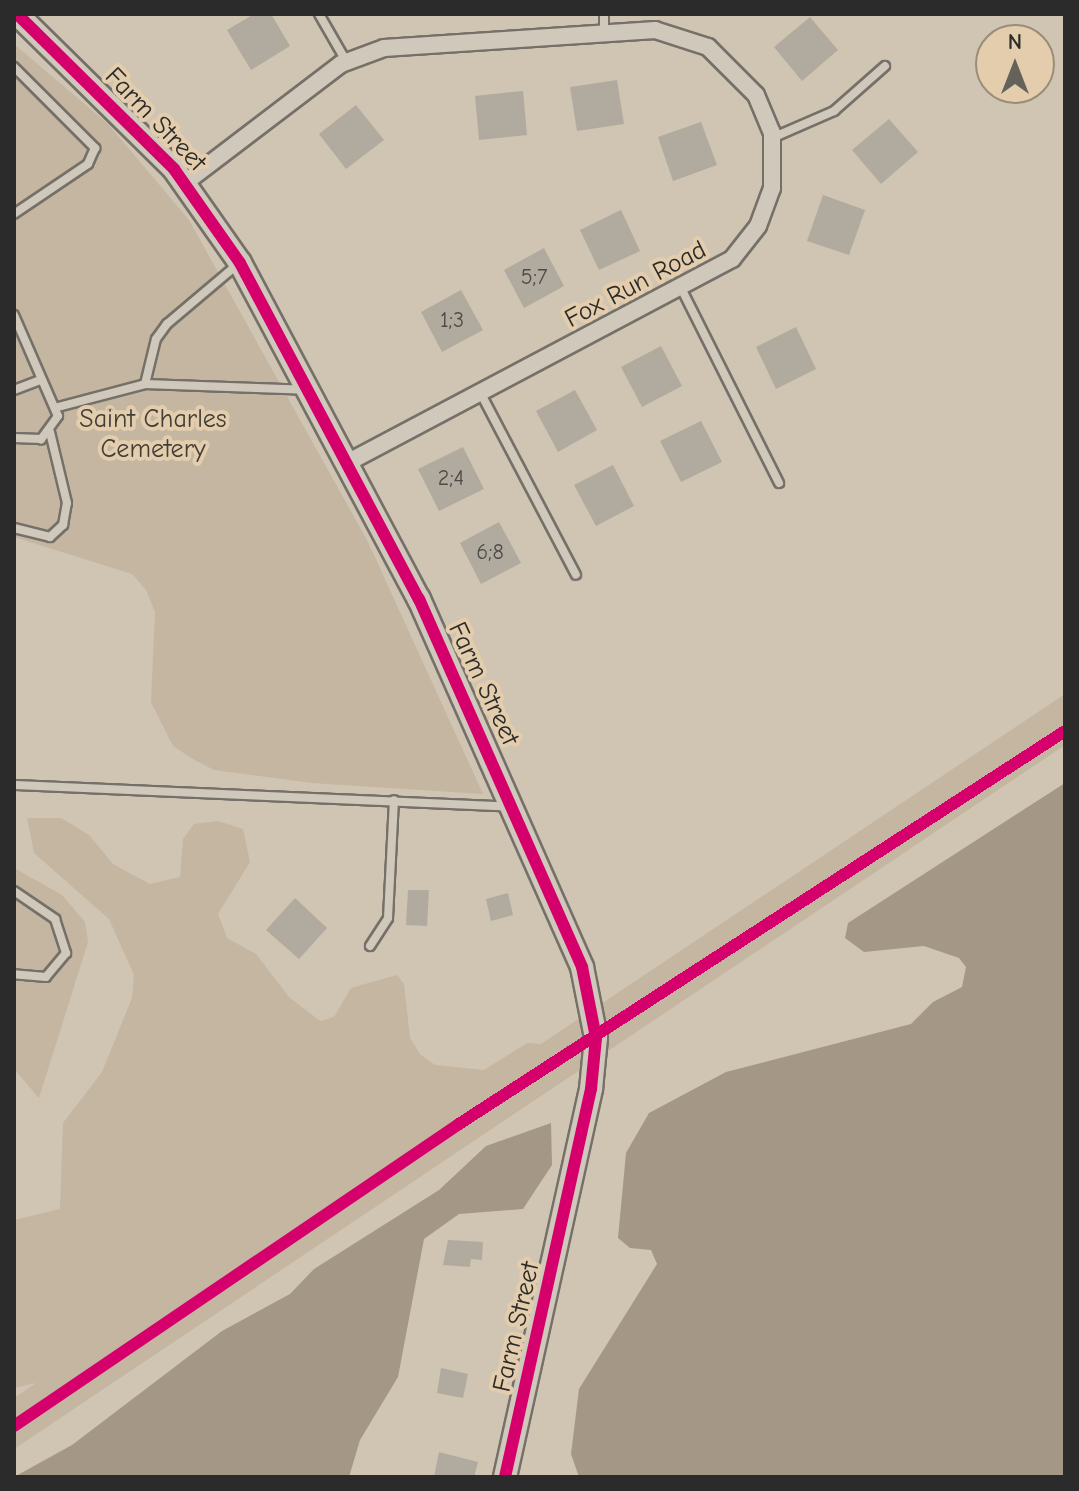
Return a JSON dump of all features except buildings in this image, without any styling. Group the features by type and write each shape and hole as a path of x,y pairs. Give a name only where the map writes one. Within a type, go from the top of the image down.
{"street":[{"name":"Farm Street","path":"17,14 186,182 240,263 348,462 516,808 582,967 596,1038 582,1143 505,1477"},
{"name":"Fox Run Road","path":"186,182 346,62 384,48 655,30 708,47 749,83 772,138 772,188 758,226 732,259 682,290 348,462"}],"lane":[{"path":"319,14 346,62"},
{"path":"604,14 604,32"},
{"path":"772,138 834,111 885,66"},
{"path":"14,67 95,148 88,164 14,214"},
{"path":"145,384 156,339 167,324 240,263"},
{"path":"682,290 779,483"},
{"path":"14,315 40,380 58,407"},
{"path":"14,390 40,380"},
{"path":"58,407 145,384 282,393 310,388"},
{"path":"481,394 576,575"},
{"path":"14,528 50,537 63,525 67,503 50,432 58,407"},
{"path":"14,438 33,442 50,432"},
{"path":"14,785 394,800 516,808"},
{"path":"370,946 388,918 394,800"},
{"path":"14,891 55,919 66,953 46,977 14,974"}],"green space":[{"name":"Saint Charles Cemetery","path":"14,44 108,124 189,220 368,542 483,794 312,783 214,770 193,759 173,746 151,702 155,612 146,590 132,574 14,537"},
{"path":"1065,694 1065,745 14,1449 14,1398 36,1383 14,1388 14,1220 60,1209 63,1123 102,1072 132,998 134,975 109,919 34,853 27,818 61,818 89,835 113,864 150,884 180,877 183,839 194,824 218,821 243,829 250,862 218,914 227,938 256,954 289,997 320,1021 334,1017 351,988 397,975 404,984 410,1038 420,1054 435,1065 484,1070 527,1043 541,1044"},
{"path":"14,868 62,895 85,922 88,942 39,1098 14,1069"}],"shaded area":[{"path":"1065,783 1065,1477 579,1477 571,1454 579,1389 657,1264 651,1250 630,1248 618,1238 626,1153 649,1113 726,1072 911,1024 933,1002 962,987 966,967 959,958 924,946 864,952 845,938 848,923"},
{"path":"551,1123 552,1165 523,1209 459,1214 424,1239 398,1377 360,1440 349,1477 14,1477 72,1445 222,1331 290,1294 314,1269 439,1190 486,1146"}],"cycle path":[{"path":"17,14 174,169 240,263 419,599 582,967 596,1038 591,1089 505,1477"},
{"path":"14,1426 459,1124 1065,731"}]}
